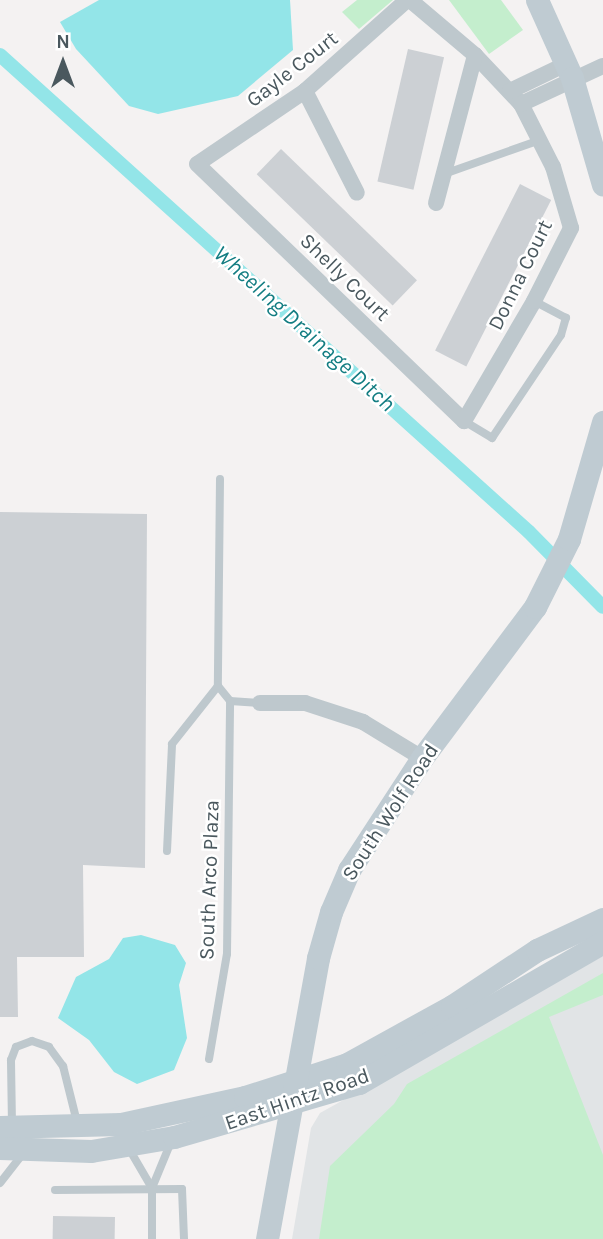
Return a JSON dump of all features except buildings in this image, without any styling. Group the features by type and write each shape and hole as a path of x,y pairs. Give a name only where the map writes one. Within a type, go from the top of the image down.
{"main road":[{"path":"537,0 569,71 603,185"},
{"name":"South Wolf Road","path":"267,1239 294,1105 318,958 331,912 349,870 422,758 535,607 569,539 603,422"},
{"name":"East Hintz Road","path":"6,1128 78,1126 174,1114 347,1064 452,1006 537,950 603,919"},
{"name":"East Hintz Road","path":"0,1148 91,1151 173,1137 294,1105 359,1083 603,942"}],"street":[{"name":"Donna Court","path":"409,0 475,55 521,104 542,139 571,228 534,301 464,421"},
{"name":"Gayle Court","path":"197,164 305,91 409,0"},
{"path":"436,203 475,55"},
{"path":"510,91 569,71 603,66"},
{"path":"521,104 569,71"},
{"path":"305,91 357,193"},
{"name":"Shelly Court","path":"197,164 464,421"},
{"path":"260,703 304,703 363,722 422,758"}],"lane":[{"path":"444,174 542,139"},
{"path":"464,421 492,438 561,335 566,318 534,301"},
{"path":"220,479 219,686 230,701 260,703"},
{"path":"167,851 172,744 219,686"},
{"name":"South Arco Plaza","path":"209,1059 227,954 230,701"},
{"path":"6,1128 10,1060 16,1047 32,1041 49,1048 63,1066 78,1126"},
{"path":"152,1239 152,1188 173,1137"},
{"path":"127,1145 152,1188"},
{"path":"0,1183 26,1149"},
{"path":"55,1190 182,1189 184,1239"}],"shaded area":[{"path":"603,956 603,1239 292,1239 311,1128 320,1113"}],"green space":[{"path":"357,0 393,0 359,29 342,12"},
{"path":"449,0 501,0 523,30 489,54"},
{"path":"603,973 603,995 549,1017 603,1155 603,1239 319,1239 330,1166 394,1104 407,1084"}],"water":[{"path":"99,0 290,0 293,50 238,96 158,114 129,106 76,49 60,22"},
{"path":"141,935 175,945 186,963 179,985 187,1038 174,1070 137,1084 114,1072 89,1040 58,1018 76,977 109,959 123,938"}],"waterway":[{"name":"Wheeling Drainage Ditch","path":"0,55 529,532 603,607"}]}
